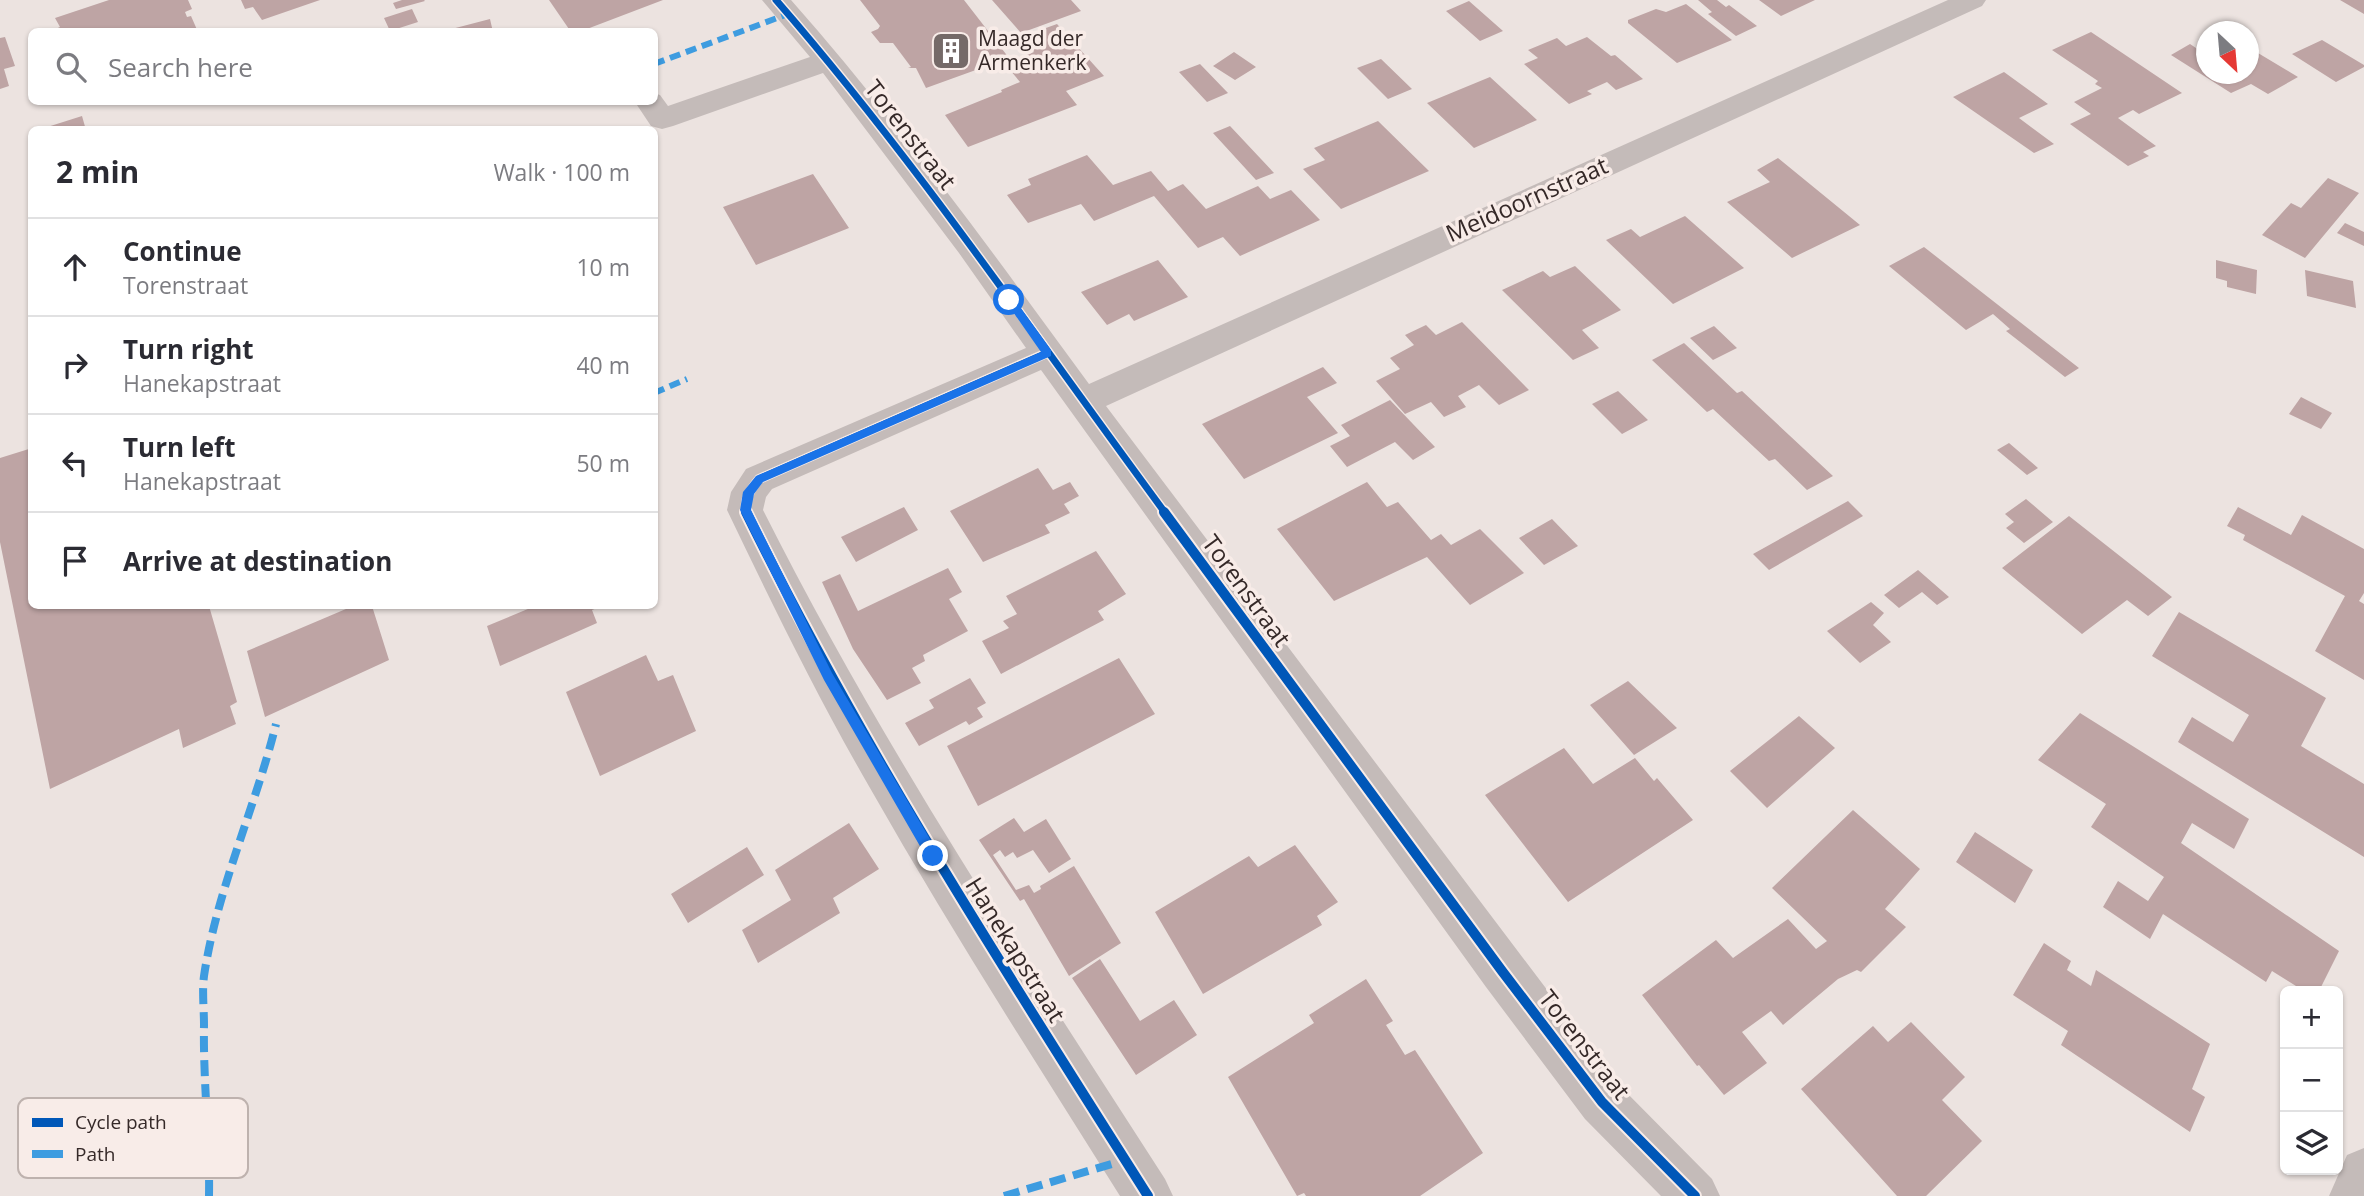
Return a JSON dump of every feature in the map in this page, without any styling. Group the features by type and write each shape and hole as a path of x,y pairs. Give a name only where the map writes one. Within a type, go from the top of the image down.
{"street":[{"name":"Torenstraat","path":"776,0 829,61 970,245 1502,971 1602,1102 1695,1196"},
{"name":"Meidoornstraat","path":"1083,402 1154,367 1972,0"},
{"path":"652,105 662,119 829,61"},
{"name":"Hanekapstraat","path":"1047,353 759,479 749,492 745,510 828,677 919,832 1148,1196"},
{"path":"2354,1196 2364,1172"}],"building":[{"path":"109,0 188,0 192,9 185,12 187,17 191,16 196,28 58,28 60,27 55,18"},
{"path":"241,0 320,0 262,20 253,7 245,9"},
{"path":"402,0 425,1 396,9 393,3"},
{"path":"549,0 663,0 590,28 568,28"},
{"name":"Maagd der Armenkerk","path":"860,0 964,0 1009,58 926,88 916,68 908,68 911,67 893,43 880,43 871,32 880,26"},
{"path":"992,0 1071,0 1081,11 1021,33"},
{"path":"1698,0 1717,0 1726,7 1729,5 1757,26 1736,36 1708,14 1712,12"},
{"path":"1759,0 1815,0 1781,16"},
{"path":"2340,0 2364,0 2364,14"},
{"path":"1469,1 1503,31 1480,41 1446,11"},
{"path":"1686,4 1732,40 1677,63 1628,23 1628,20 1656,9 1666,12"},
{"path":"412,9 418,22 399,28 389,28 384,18"},
{"path":"490,19 492,28 456,28"},
{"path":"1057,24 1104,76 1066,91 1077,105 968,147 945,115 1020,82 1005,64 1034,52 1021,37"},
{"path":"2091,32 2182,93 2139,114 2133,110 2118,118 2156,146 2143,152 2149,156 2128,166 2070,124 2091,114 2074,102 2102,88 2095,84 2098,81 2052,50"},
{"path":"5,37 15,66 4,69 9,86 0,89 0,38"},
{"path":"1587,37 1611,56 1615,55 1643,79 1616,90 1607,82 1587,91 1592,94 1569,104 1524,64 1538,58 1528,50 1557,38 1566,46"},
{"path":"2322,40 2364,67 2336,82 2292,54"},
{"path":"2190,44 2196,48 2196,71 2171,55"},
{"path":"1234,52 1256,67 1235,80 1213,66"},
{"path":"2259,54 2298,77 2268,94 2251,84 2259,84"},
{"path":"1381,59 1412,89 1388,99 1357,68"},
{"path":"1200,64 1228,93 1207,102 1179,72"},
{"path":"2004,72 2048,104 2019,118 2054,144 2034,153 1953,97"},
{"path":"1490,77 1537,120 1474,148 1427,103"},
{"path":"2217,84 2251,84 2231,93"},
{"path":"82,116 85,126 50,126"},
{"path":"1378,121 1429,171 1341,209 1303,169 1325,160 1314,148"},
{"path":"1230,126 1274,173 1256,180 1213,133"},
{"path":"1087,155 1113,185 1151,171 1168,191 1183,184 1206,209 1258,186 1270,199 1291,190 1320,220 1240,256 1223,237 1198,248 1154,196 1094,221 1081,204 1028,223 1007,195 1031,185 1028,179"},
{"path":"1778,158 1860,225 1792,258 1727,202 1770,182 1757,170"},
{"path":"813,174 849,228 756,265 723,207"},
{"path":"2328,178 2359,193 2305,258 2262,235 2291,203 2301,208"},
{"path":"1685,216 1744,268 1673,304 1606,240 1631,229 1640,237"},
{"path":"2345,223 2364,232 2364,246 2337,233"},
{"path":"1924,247 2079,368 2065,377 2006,331 2010,329 1993,314 1966,330 1889,266"},
{"path":"1158,260 1188,297 1134,321 1129,314 1107,325 1081,292"},
{"path":"2216,260 2257,270 2256,294 2227,287 2227,281 2216,278"},
{"path":"1575,266 1621,310 1582,330 1599,348 1573,360 1502,290 1543,271 1550,277"},
{"path":"2305,270 2353,281 2356,308 2307,296"},
{"path":"1462,322 1529,390 1499,405 1479,385 1458,396 1466,407 1444,417 1431,402 1405,414 1376,381 1400,369 1390,358 1414,345 1405,335 1426,325 1436,335"},
{"path":"1714,326 1737,348 1713,360 1690,338"},
{"path":"1684,343 1737,393 1742,391 1833,476 1807,490 1775,459 1769,461 1713,409 1707,412 1652,360"},
{"path":"1323,367 1337,383 1307,397 1338,433 1244,479 1202,424"},
{"path":"1618,391 1648,420 1622,434 1592,404"},
{"path":"2301,397 2332,413 2321,429 2289,414"},
{"path":"1390,400 1435,447 1413,460 1395,442 1347,467 1330,446 1350,436 1341,425"},
{"path":"2009,443 2038,468 2027,475 1997,450"},
{"path":"28,449 28,609 210,609 237,702 230,706 236,724 183,748 179,729 50,789 0,542 0,458"},
{"path":"1038,468 1053,490 1070,482 1079,496 1064,504 1070,513 1045,525 1050,533 983,562 950,511"},
{"path":"1367,482 1387,507 1398,502 1431,540 1441,534 1451,545 1480,529 1524,573 1470,605 1427,557 1334,601 1277,529"},
{"path":"2026,499 2053,522 2024,543 2006,528 2014,522 2005,514"},
{"path":"1848,501 1863,516 1769,570 1753,554"},
{"path":"904,507 918,530 856,562 841,537"},
{"path":"2238,507 2291,535 2302,515 2364,549 2364,593 2359,601 2364,604 2364,680 2315,651 2345,596 2243,540 2245,535 2227,526"},
{"path":"2069,516 2172,597 2148,616 2127,600 2082,634 2002,568"},
{"path":"1552,519 1578,546 1544,565 1519,538"},
{"path":"1096,551 1126,594 1098,611 1104,620 1001,674 982,641 1009,628 1003,621 1017,614 1006,596"},
{"path":"948,568 962,592 949,599 968,631 923,655 925,661 912,668 921,683 887,700 853,649 822,582 840,574 858,611"},
{"path":"1918,570 1949,597 1937,605 1922,592 1899,608 1884,595"},
{"path":"1871,602 1884,613 1873,625 1891,642 1860,663 1827,631"},
{"path":"346,609 373,609 389,660 265,717 247,651"},
{"path":"528,609 594,609 592,610 597,623 500,666 487,626"},
{"path":"2179,612 2326,698 2301,746 2364,784 2364,857 2178,742 2192,717 2233,742 2249,715 2152,656"},
{"path":"646,655 658,681 673,675 696,731 600,776 566,692"},
{"path":"1119,658 1155,714 978,806 947,746"},
{"path":"970,678 986,703 977,708 983,717 969,725 966,721 919,746 905,723 934,708 929,700"},
{"path":"1628,681 1677,728 1634,755 1590,705"},
{"path":"2080,713 2249,819 2234,849 2192,823 2181,843 2339,951 2322,986 2296,986 2272,971 2266,982 2163,914 2150,939 2103,907 2118,881 2148,901 2164,877 2091,827 2106,804 2038,760"},
{"path":"1799,716 1835,748 1767,808 1730,771"},
{"path":"1564,748 1593,784 1635,758 1654,781 1657,778 1693,820 1568,902 1485,795"},
{"path":"1853,810 1920,869 1885,909 1906,927 1861,972 1857,970 1838,979 1783,1025 1771,1011 1742,1032 1767,1063 1724,1095 1699,1065 1697,1066 1642,995 1716,940 1733,958 1788,919 1816,949 1827,941 1772,888"},
{"path":"1014,818 1024,832 1046,819 1071,859 1049,873 1033,850 1017,858 1013,852 1005,857 1000,850 993,855 1016,890 1029,885 1034,893 1041,889 1040,886 1074,866 1121,943 1069,976 1024,899 1020,901 979,840"},
{"path":"849,823 879,869 833,898 840,913 758,963 742,930 791,900 775,870"},
{"path":"1975,832 2033,870 2015,903 1956,862"},
{"path":"1295,845 1338,902 1317,916 1322,925 1203,994 1155,912 1249,856 1258,867"},
{"path":"747,847 764,875 688,923 671,894"},
{"path":"2044,943 2071,961 2067,970 2091,986 2096,970 2210,1044 2192,1089 2205,1097 2190,1132 2061,1045 2068,1031 2013,995"},
{"path":"1100,959 1140,1021 1174,1000 1197,1035 1136,1075 1072,978"},
{"path":"1366,979 1393,1021 1386,1025 1405,1055 1415,1050 1483,1153 1420,1196 1306,1196 1304,1193 1297,1196 1228,1077 1314,1023 1309,1015"},
{"path":"1911,1022 1965,1077 1942,1100 1982,1141 1926,1196 1897,1196 1801,1089 1873,1026 1888,1042"}],"marked path":[{"path":"658,63 788,14"},
{"path":"658,391 687,379"},
{"path":"205,1098 204,978 228,871 267,760 276,724"},
{"path":"1004,1196 1125,1160"},
{"path":"209,1178 209,1196"}],"cycle path":[{"path":"776,0 829,61 970,245 1502,971 1602,1102 1695,1196"},
{"path":"1047,353 759,479 749,492 745,510 835,687 885,774 988,944 1148,1196"}],"place":[{"name":"Maagd der Armenkerk","path":"951,51"}],"route":[{"path":"933,856 828,677 745,510 749,492 759,479 1047,353 1009,300"}]}
